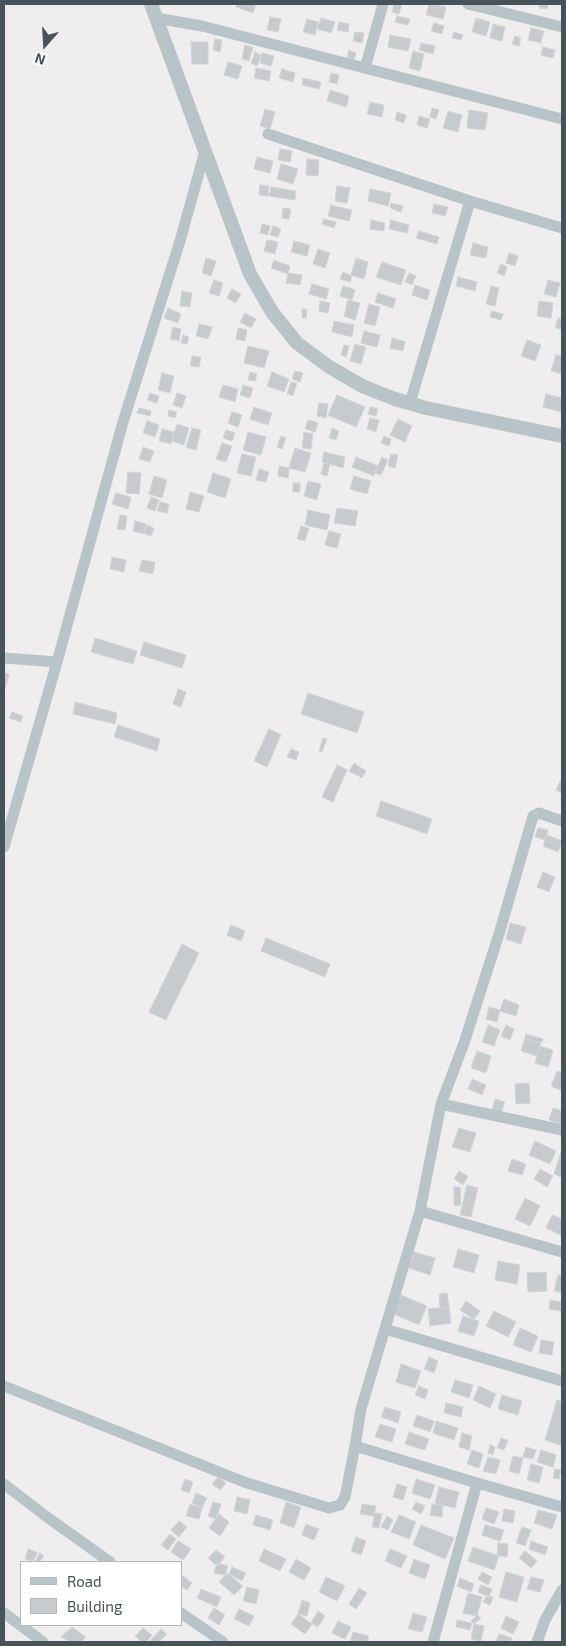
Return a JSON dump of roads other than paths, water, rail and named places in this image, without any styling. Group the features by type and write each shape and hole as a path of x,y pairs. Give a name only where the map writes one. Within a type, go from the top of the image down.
{"street":[{"path":"151,4 250,274 272,312 297,343 328,366 362,386 410,404 562,436"},
{"path":"365,68 383,4"},
{"path":"468,4 562,27"},
{"path":"156,18 202,26 562,120"},
{"path":"268,134 470,201 562,228"},
{"path":"4,847 124,422 180,241 205,151"},
{"path":"410,404 470,201"},
{"path":"4,658 57,662"},
{"path":"4,1386 244,1482 329,1508 340,1505 345,1497 361,1410 420,1211 441,1104 464,1043 499,934 533,816 538,813 562,821"},
{"path":"441,1104 562,1130"},
{"path":"420,1211 562,1252"},
{"path":"385,1329 562,1381"},
{"path":"354,1446 562,1507"},
{"path":"433,1642 477,1483"},
{"path":"4,1484 46,1517 109,1561"},
{"path":"537,1642 545,1620 562,1590"},
{"path":"4,1613 20,1625"},
{"path":"182,1613 223,1642"},
{"path":"21,1626 43,1642"}]}
